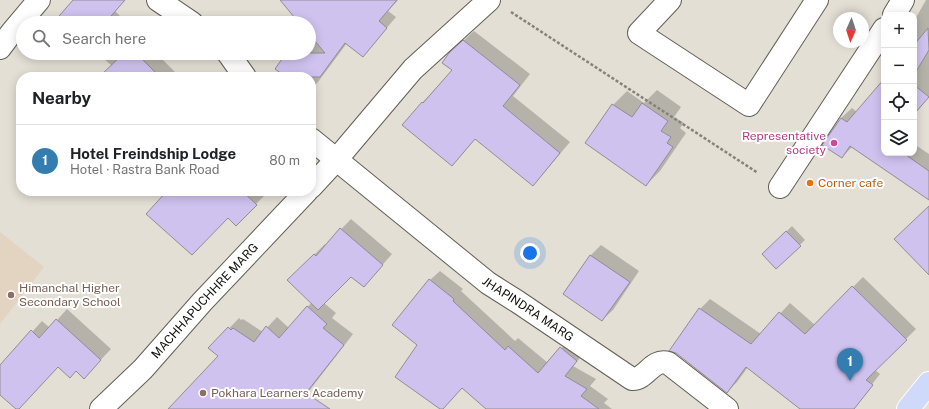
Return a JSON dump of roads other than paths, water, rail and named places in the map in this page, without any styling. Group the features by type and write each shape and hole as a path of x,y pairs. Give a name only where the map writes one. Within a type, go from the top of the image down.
{"main road":[{"path":"908,409 929,383"}],"street":[{"path":"26,16 39,0"},
{"path":"158,0 182,16"},
{"path":"670,0 639,33 749,105 817,0"},
{"path":"896,12 903,0"},
{"path":"316,181 336,160 413,69 497,4"},
{"path":"0,48 16,27"},
{"path":"780,187 881,35"},
{"path":"233,60 241,72"},
{"path":"316,143 336,160"},
{"name":"JHAPINDRA MARG","path":"336,160 488,283 632,380 637,379 658,363 668,363 727,409"},
{"name":"MACHHAPUCHHRE MARG","path":"101,409 143,369 202,302 302,196"}],"place":[{"name":"Representative society","path":"834,143"},
{"name":"Corner cafe","path":"810,183"},
{"name":"Himanchal Higher Secondary School","path":"11,295"},
{"name":"Hotel Freindship Lodge","path":"850,381"},
{"name":"Pokhara Learners Academy","path":"203,393"}]}
